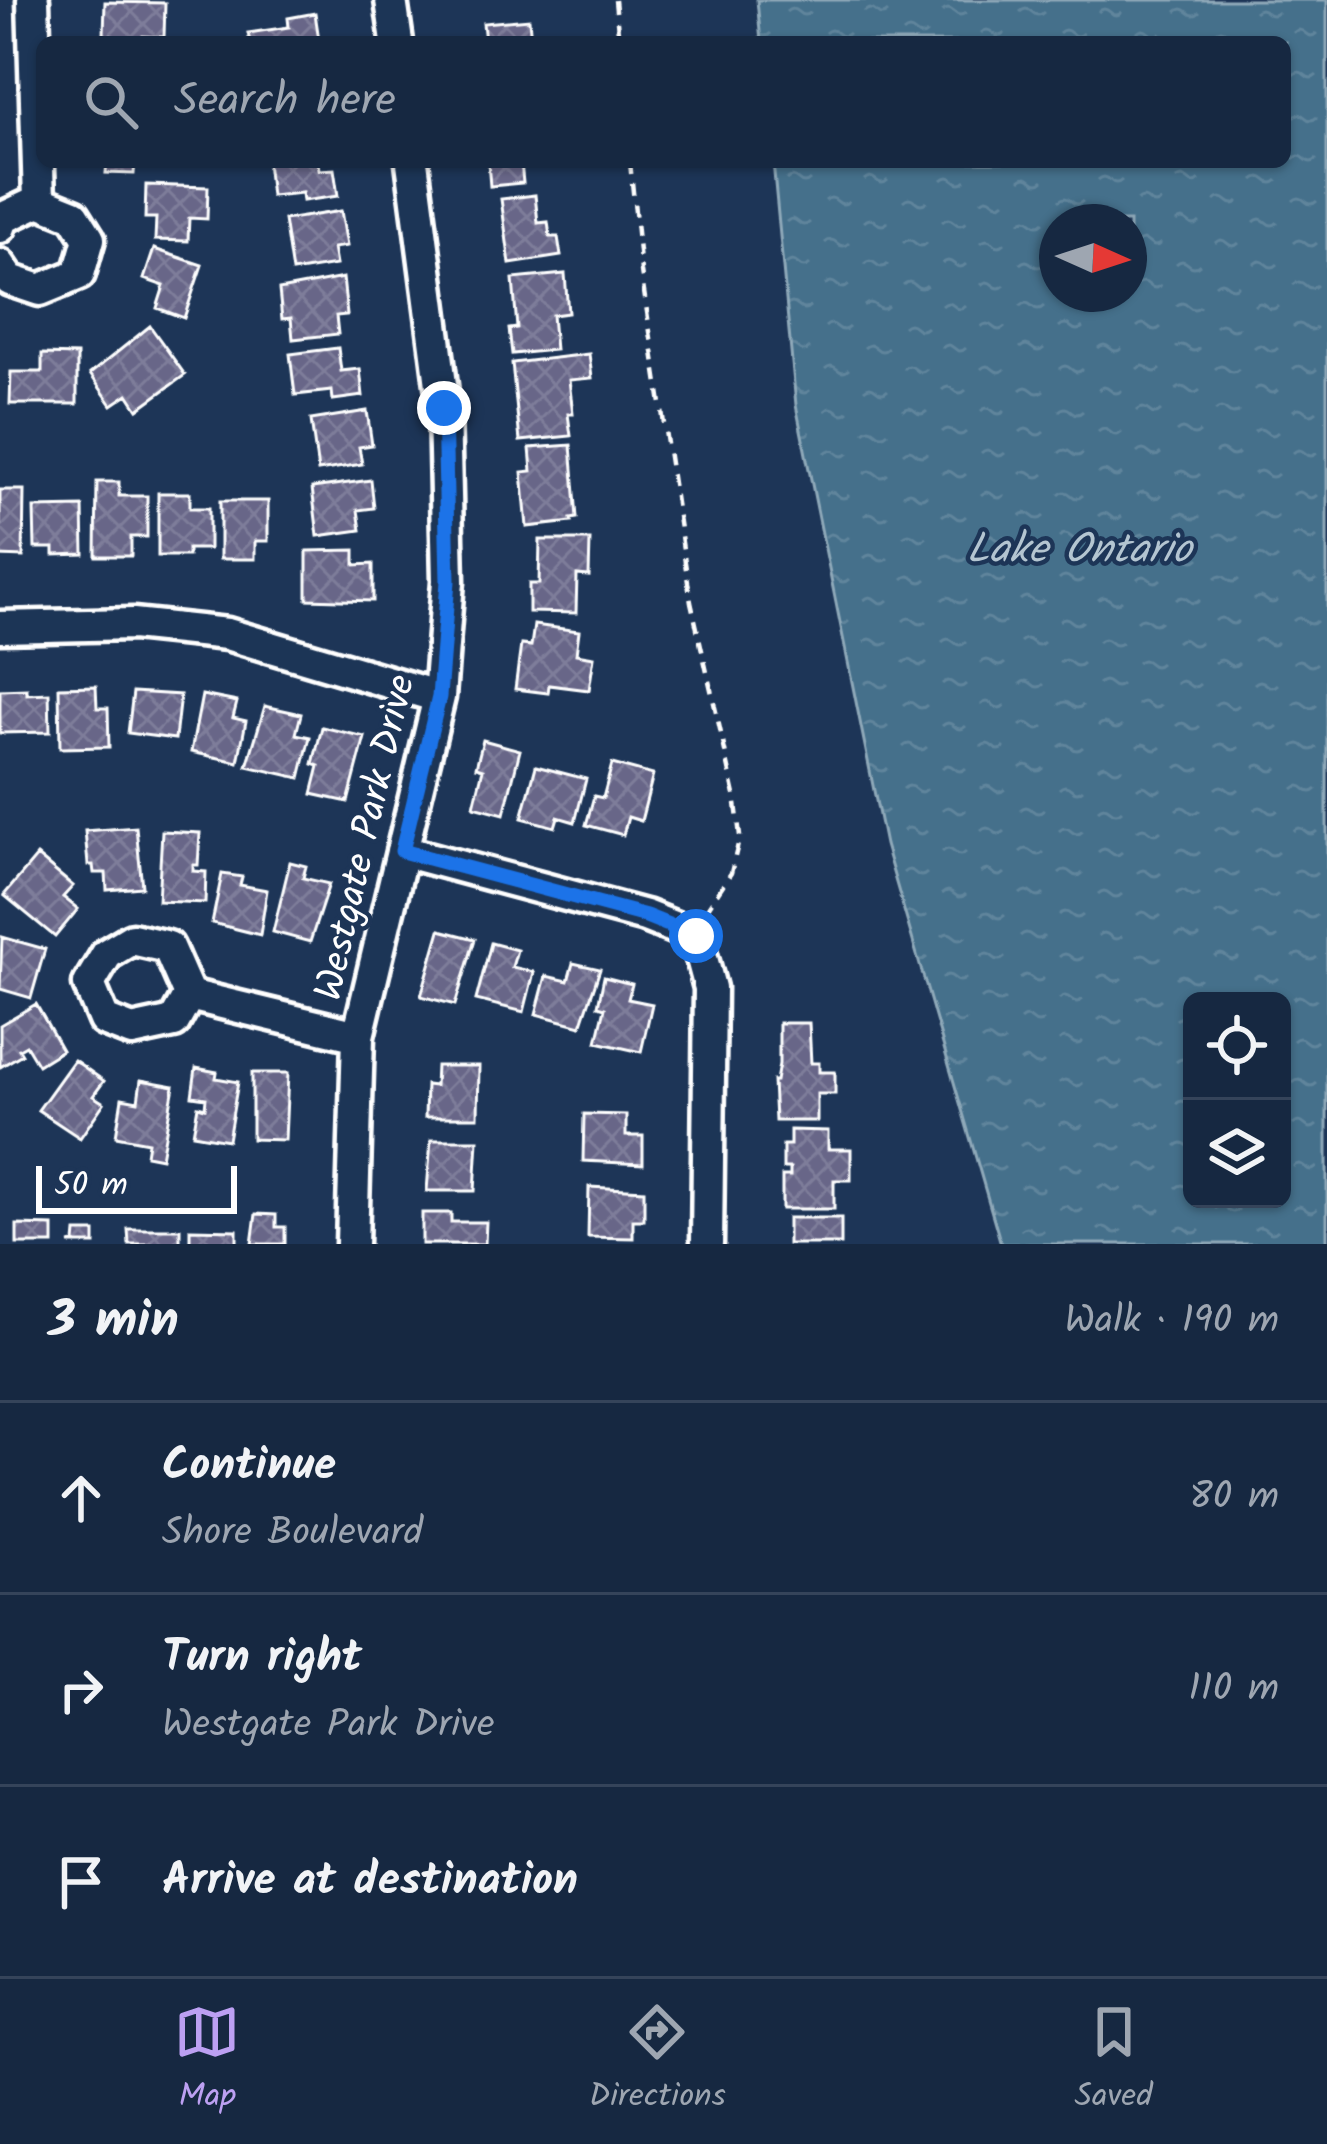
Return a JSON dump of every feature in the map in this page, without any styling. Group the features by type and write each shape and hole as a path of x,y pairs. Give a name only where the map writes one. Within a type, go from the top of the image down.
{"street":[{"path":"33,0 36,100"},
{"path":"391,0 396,36"},
{"path":"38,168 39,201"},
{"name":"Westgate Park Drive","path":"352,1244 358,1036 439,697 448,581 444,408 413,168"},
{"path":"0,227 3,218 39,201 74,215 89,239 79,274 40,290 10,280 0,265"},
{"path":"0,627 133,624 227,634 439,697"},
{"path":"402,851 646,916 696,936 710,988 706,1244"},
{"path":"189,995 358,1036"}],"path":[{"path":"615,0 618,36"},
{"path":"631,168 640,272 691,602 740,836 731,873 705,911 696,936"}],"water":[{"name":"Lake Ontario","path":"757,0 1327,0 1327,1244 1001,1244 885,845 796,405 774,168 1291,168 1291,36 760,36"}],"building":[{"path":"105,2 165,3 164,36 104,35"},
{"path":"315,13 318,36 249,36 289,27 288,18"},
{"path":"529,19 530,36 484,36 483,23"},
{"path":"106,168 134,168 134,174 106,173"},
{"path":"268,168 334,169 338,196 303,201 302,193 271,196"},
{"path":"488,168 522,168 523,183 490,186"},
{"path":"146,185 208,187 207,219 189,218 188,241 155,240 156,218 145,218"},
{"path":"535,195 538,223 548,222 550,237 558,237 561,256 510,264 501,199"},
{"path":"341,211 347,246 333,248 336,265 292,272 284,220"},
{"path":"154,249 202,265 184,318 157,308 164,286 144,279"},
{"path":"565,274 568,313 552,315 555,350 512,354 509,329 517,328 513,279"},
{"path":"343,278 347,315 336,316 338,334 293,339 291,318 282,319 279,290"},
{"path":"150,326 185,375 138,409 128,394 112,405 90,374"},
{"path":"338,348 341,371 360,369 363,396 333,400 332,391 295,395 290,354"},
{"path":"42,354 77,355 77,404 10,404 11,372 42,372"},
{"path":"589,354 592,378 569,380 571,436 520,441 512,363"},
{"path":"367,411 372,445 359,447 362,464 318,471 311,420"},
{"path":"571,445 577,518 527,527 522,472 532,471 530,448"},
{"path":"371,480 374,508 358,510 361,530 318,536 312,488"},
{"path":"97,482 119,482 119,496 147,496 147,537 131,537 131,556 96,556"},
{"path":"0,490 24,490 23,557 0,556"},
{"path":"158,493 190,493 190,508 209,508 209,549 188,549 188,556 158,556"},
{"path":"220,501 268,501 268,541 255,541 255,559 220,559"},
{"path":"83,507 84,554 54,555 54,548 35,548 34,508"},
{"path":"540,540 590,540 589,576 577,575 576,613 529,612 529,584 539,584"},
{"path":"355,550 355,565 373,564 373,601 307,599 307,551"},
{"path":"534,625 579,631 576,654 594,657 589,690 549,685 548,693 515,689 521,645 531,646"},
{"path":"96,686 97,708 108,708 109,747 60,748 59,687"},
{"path":"27,689 27,694 49,693 50,732 0,733 0,690"},
{"path":"133,692 180,695 175,739 128,733"},
{"path":"202,695 237,702 233,718 246,721 238,762 191,752"},
{"path":"265,706 301,714 296,734 310,737 300,778 247,766"},
{"path":"322,727 365,737 348,802 312,794"},
{"path":"483,740 520,750 504,814 474,806 483,769 476,767"},
{"path":"612,764 653,775 641,821 628,817 623,835 586,825 594,796 603,798"},
{"path":"536,766 586,779 575,822 558,817 555,827 522,818"},
{"path":"136,827 142,887 107,890 106,873 94,873 93,865 88,865 85,831"},
{"path":"162,831 200,833 198,865 193,865 193,871 206,872 205,903 158,901"},
{"path":"37,856 73,886 63,897 78,909 55,937 4,895"},
{"path":"290,862 306,866 303,878 329,884 310,942 273,932"},
{"path":"222,874 242,877 240,885 267,890 260,935 212,923"},
{"path":"440,930 475,939 455,1005 421,996"},
{"path":"2,937 45,949 31,998 0,989"},
{"path":"491,943 517,950 512,967 534,972 524,1012 476,1000"},
{"path":"573,963 600,969 581,1026 536,1014 546,976 568,981"},
{"path":"604,977 632,984 628,999 652,1004 641,1052 597,1042 605,1008 598,1006"},
{"path":"36,1004 62,1050 38,1065 26,1045 19,1049 22,1054 0,1067 0,1025"},
{"path":"779,1023 809,1023 811,1063 819,1063 819,1072 835,1072 835,1094 817,1094 817,1121 775,1121 773,1081 779,1064"},
{"path":"74,1060 104,1081 93,1096 104,1103 80,1138 38,1110"},
{"path":"436,1066 479,1066 478,1117 425,1117 426,1085 435,1086"},
{"path":"196,1068 238,1082 228,1140 193,1134 198,1106 205,1108 206,1098 192,1096"},
{"path":"252,1073 288,1073 285,1140 252,1139"},
{"path":"141,1080 174,1086 161,1158 146,1155 148,1142 116,1136 122,1098 138,1101"},
{"path":"584,1114 626,1115 626,1136 643,1136 643,1164 583,1161"},
{"path":"790,1130 828,1131 828,1149 851,1149 851,1180 834,1180 834,1209 782,1209 782,1176 790,1176 790,1168 783,1168 783,1145 790,1145"},
{"path":"431,1140 478,1140 475,1191 427,1191"},
{"path":"589,1187 644,1190 644,1220 633,1220 633,1238 588,1237"},
{"path":"422,1213 451,1213 451,1222 486,1222 485,1244 422,1244"},
{"path":"256,1214 276,1215 276,1227 285,1227 285,1244 252,1244"},
{"path":"788,1218 841,1218 841,1244 788,1244"},
{"path":"17,1225 53,1226 53,1244 17,1244"},
{"path":"128,1229 180,1229 180,1244 129,1244"},
{"path":"190,1229 237,1230 237,1244 190,1244"},
{"path":"76,1232 95,1232 95,1244 69,1244 75,1243"}],"route":[{"path":"444,408 448,581 439,697 402,851 646,916 696,936"}]}
